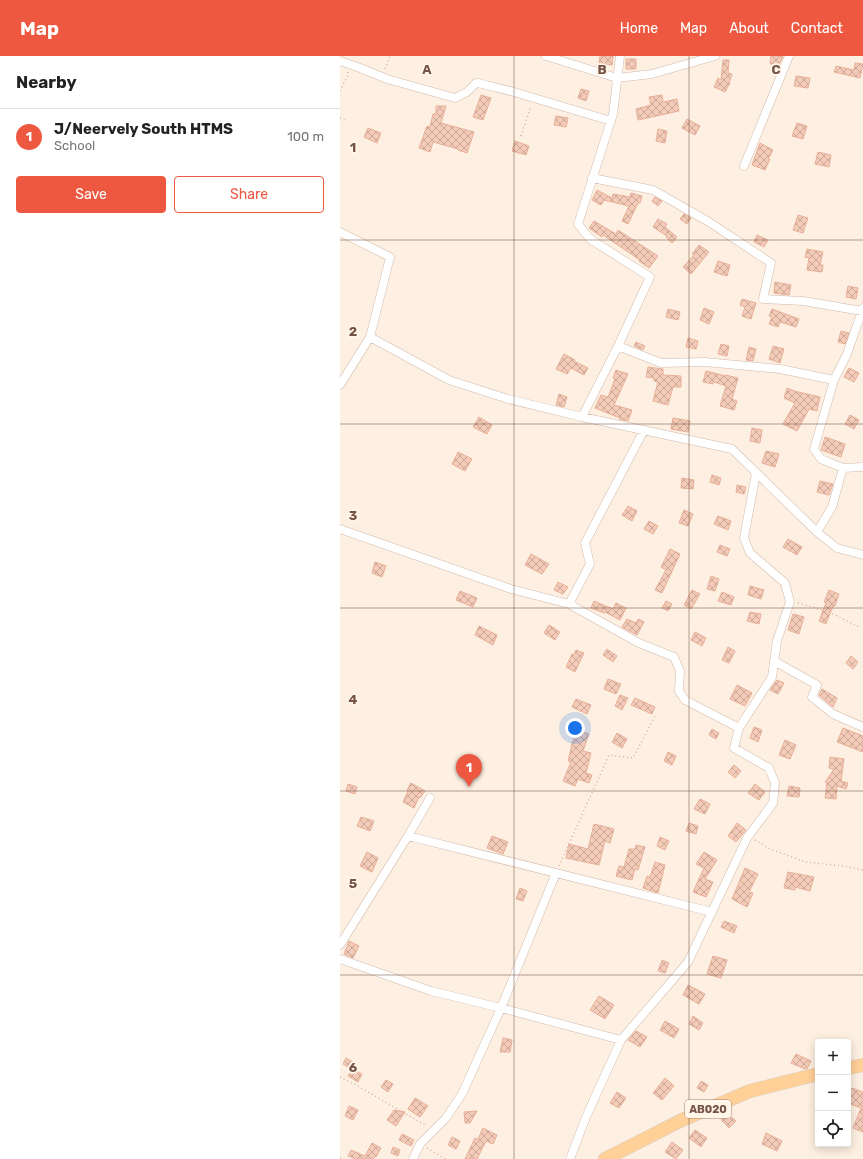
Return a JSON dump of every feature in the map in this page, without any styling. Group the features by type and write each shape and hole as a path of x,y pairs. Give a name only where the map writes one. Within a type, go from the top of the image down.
{"main road":[{"path":"851,1067 863,1065"},
{"name":"AB020","path":"605,1159 682,1120 750,1091 815,1075"}],"street":[{"path":"546,56 617,78 652,74 715,56"},
{"path":"582,417 618,346 650,277 590,239 578,224 613,114 620,56"},
{"path":"744,166 788,56"},
{"path":"344,62 382,77 456,98 467,92 476,83 478,83 611,121"},
{"path":"592,178 653,190 709,222 771,263 763,299 804,301 862,310 847,354 834,380 814,449 821,459 843,468 863,467"},
{"path":"340,232 390,257 370,337 340,385"},
{"path":"370,337 449,380 508,399 582,417 732,449 817,532 837,548 863,555"},
{"path":"618,346 661,363 705,362 780,369 834,380"},
{"path":"569,604 590,564 585,542 644,430"},
{"path":"817,532 832,507 843,468"},
{"path":"570,1159 586,1117 621,1040 688,962 748,836 773,803 775,783 769,768 734,748 739,728 772,677 777,641 790,602 785,583 750,553 744,538 756,473"},
{"path":"340,530 511,589 569,604 639,643 674,657 680,672 679,691 685,700 739,728"},
{"path":"774,661 817,685 812,697 833,714 863,727"},
{"path":"340,945 430,798"},
{"path":"408,836 712,912"},
{"path":"412,1159 420,1144 446,1118 462,1094 501,1008 556,873"},
{"path":"340,959 431,991 621,1040"}],"path":[{"path":"382,77 390,56"},
{"path":"340,91 348,75 344,62"},
{"path":"521,136 534,98"},
{"path":"340,118 347,121"},
{"path":"790,602 828,612 861,628"},
{"path":"556,873 609,755 634,758 654,716"},
{"path":"748,836 768,848 805,862 844,866 863,870"},
{"path":"340,1077 434,1130"},
{"path":"420,1144 445,1159"},
{"path":"340,1158 344,1159"}],"building":[{"path":"600,56 613,56 612,65 599,63"},
{"path":"771,56 783,56 779,65 770,64"},
{"path":"626,59 636,59 636,69 626,69"},
{"path":"723,60 729,60 728,73 732,74 730,83 725,92 714,87 718,78 721,80"},
{"path":"855,63 863,64 860,78 834,72 836,66 854,70"},
{"path":"796,76 810,78 808,88 794,86"},
{"path":"581,89 589,91 586,101 578,98"},
{"path":"481,95 491,98 483,120 473,117"},
{"path":"662,95 663,102 677,99 679,111 638,120 636,109 651,105 649,97"},
{"path":"436,106 446,106 441,123 474,132 467,153 433,142 430,152 419,148 427,126 430,127 433,114 436,114"},
{"path":"556,116 568,118 566,127 554,125"},
{"path":"687,119 700,126 695,135 682,128"},
{"path":"797,123 807,126 803,139 792,136"},
{"path":"368,128 381,133 377,143 364,137"},
{"path":"658,129 667,131 665,143 656,141"},
{"path":"515,141 529,146 526,155 512,151"},
{"path":"760,143 773,150 768,159 770,159 765,170 752,165"},
{"path":"818,152 831,155 829,167 815,164"},
{"path":"597,190 612,198 613,194 630,197 631,193 642,196 640,203 638,203 628,224 622,221 629,206 604,200 601,205 592,200"},
{"path":"655,197 662,201 658,206 652,201"},
{"path":"684,214 691,218 687,224 680,219"},
{"path":"798,215 808,218 803,233 793,230"},
{"path":"658,219 667,224 665,227 677,237 672,243 666,237 667,236 653,227"},
{"path":"594,221 616,234 618,230 658,256 649,268 639,261 640,260 603,235 602,237 589,228"},
{"path":"757,235 768,240 764,247 754,242"},
{"path":"699,245 709,252 691,274 683,267 694,255 692,254"},
{"path":"807,249 823,252 820,265 823,265 822,272 807,270 809,258 805,257"},
{"path":"718,261 730,265 727,276 714,272"},
{"path":"775,282 791,285 789,295 774,293"},
{"path":"848,286 858,288 856,299 846,297"},
{"path":"742,299 756,303 751,319 742,316 745,307 740,305"},
{"path":"704,308 714,312 709,324 700,320"},
{"path":"668,309 680,312 678,320 666,317"},
{"path":"772,309 799,319 796,327 780,322 778,327 769,324 772,317 769,316"},
{"path":"841,331 849,333 845,344 838,342"},
{"path":"688,338 698,341 696,349 686,347"},
{"path":"636,342 645,346 643,350 634,346"},
{"path":"721,344 729,346 727,356 718,354"},
{"path":"773,346 784,349 780,363 769,359"},
{"path":"749,347 756,349 753,361 746,360"},
{"path":"564,354 588,368 584,375 571,368 567,374 556,369"},
{"path":"648,367 663,369 663,375 681,376 681,387 673,387 668,405 653,401 658,382 654,381 654,378 646,377"},
{"path":"849,368 859,373 854,382 844,377"},
{"path":"616,370 628,374 614,405 632,410 628,421 619,419 620,418 595,408 601,395 608,397 615,379 613,378"},
{"path":"706,371 738,378 732,399 737,401 734,410 720,406 726,386 714,382 713,384 703,382"},
{"path":"787,388 820,397 817,411 809,409 797,431 783,424 795,403 784,398"},
{"path":"559,394 567,397 564,407 556,405"},
{"path":"850,415 859,420 854,429 845,424"},
{"path":"479,417 492,425 487,434 473,427"},
{"path":"673,418 690,421 688,432 671,429"},
{"path":"752,428 762,430 760,443 750,441"},
{"path":"825,437 845,444 841,457 821,450"},
{"path":"766,451 779,454 775,467 762,463"},
{"path":"458,452 472,459 465,471 452,464"},
{"path":"712,475 721,478 719,485 710,482"},
{"path":"682,478 694,480 693,489 681,488"},
{"path":"820,481 833,484 829,495 817,492"},
{"path":"737,485 746,487 744,494 736,492"},
{"path":"628,506 637,511 632,521 622,515"},
{"path":"684,510 693,514 688,526 679,523"},
{"path":"718,516 731,521 728,530 714,524"},
{"path":"649,521 658,526 653,534 644,529"},
{"path":"788,539 802,547 797,555 783,547"},
{"path":"720,545 730,549 727,556 717,552"},
{"path":"670,549 680,554 662,593 655,590 666,570 661,567"},
{"path":"531,554 549,564 542,574 525,565"},
{"path":"375,562 386,566 382,577 372,573"},
{"path":"711,576 719,579 715,591 707,589"},
{"path":"558,582 568,587 563,594 554,590"},
{"path":"750,586 764,590 761,599 748,595"},
{"path":"692,590 700,594 691,609 684,605"},
{"path":"829,590 839,594 826,624 819,621"},
{"path":"460,591 477,598 473,607 456,600"},
{"path":"722,592 734,597 731,605 718,601"},
{"path":"594,601 613,609 616,603 626,608 620,620 605,612 604,613 591,608"},
{"path":"666,601 672,604 668,611 662,608"},
{"path":"750,612 761,614 759,624 747,621"},
{"path":"793,614 804,617 799,634 788,630"},
{"path":"627,619 636,623 638,619 644,622 637,635 622,627"},
{"path":"549,625 560,632 555,640 544,633"},
{"path":"479,626 497,635 493,645 475,635"},
{"path":"695,632 706,638 702,646 691,640"},
{"path":"728,647 735,651 729,663 722,660"},
{"path":"607,649 617,656 613,662 603,655"},
{"path":"576,650 584,653 575,672 566,667 572,654 574,655"},
{"path":"851,656 858,662 853,669 846,663"},
{"path":"608,679 621,684 616,694 604,689"},
{"path":"777,680 784,683 778,694 770,690"},
{"path":"737,685 752,693 745,706 730,699"},
{"path":"822,689 837,698 833,707 819,695"},
{"path":"620,695 628,698 622,710 615,706"},
{"path":"635,698 655,707 652,714 631,705"},
{"path":"576,699 591,705 587,714 572,707"},
{"path":"754,727 762,730 758,742 750,738"},
{"path":"843,728 863,736 863,752 837,742"},
{"path":"712,729 719,733 716,739 709,735"},
{"path":"577,730 589,734 583,751 591,753 586,773 592,775 589,783 578,779 575,786 563,781 571,762 568,761"},
{"path":"617,733 627,739 622,748 612,742"},
{"path":"785,740 796,745 790,759 779,755"},
{"path":"668,752 676,756 672,765 664,761"},
{"path":"830,757 844,759 841,781 848,783 846,789 837,786 836,799 825,798 827,782 825,782 834,769 829,768"},
{"path":"734,765 741,771 735,778 728,772"},
{"path":"411,783 425,791 420,798 419,797 414,808 403,802"},
{"path":"348,784 357,787 355,794 346,791"},
{"path":"755,784 765,792 759,800 748,793"},
{"path":"789,786 800,788 799,797 787,796"},
{"path":"700,799 710,804 705,814 694,809"},
{"path":"361,817 374,821 370,831 357,826"},
{"path":"689,823 698,826 696,834 686,831"},
{"path":"737,823 746,830 736,842 728,836"},
{"path":"594,824 614,829 610,843 605,841 599,865 566,858 569,844 588,849"},
{"path":"492,836 508,842 503,854 487,848"},
{"path":"660,837 669,841 665,850 657,846"},
{"path":"636,845 645,847 638,870 635,869 632,880 616,876 619,866 624,867 629,849 635,849"},
{"path":"367,852 378,858 372,872 360,866"},
{"path":"704,852 717,860 705,879 713,882 706,897 693,892 704,868 696,864"},
{"path":"655,862 665,865 658,893 643,888 647,876 650,877"},
{"path":"745,868 758,874 749,892 753,893 747,907 732,899"},
{"path":"788,872 814,877 810,891 795,887 795,890 784,888"},
{"path":"520,888 527,891 523,901 516,899"},
{"path":"724,921 737,926 734,933 721,927"},
{"path":"349,941 359,946 353,958 344,954"},
{"path":"713,956 727,960 721,978 707,974"},
{"path":"662,960 669,963 665,973 658,971"},
{"path":"688,985 705,994 699,1004 683,995"},
{"path":"599,996 614,1005 605,1019 590,1010"},
{"path":"693,1016 703,1023 699,1030 689,1024"},
{"path":"665,1021 679,1029 674,1038 660,1030"},
{"path":"636,1031 647,1037 640,1047 628,1040"},
{"path":"503,1038 512,1040 510,1052 500,1052"},
{"path":"796,1054 811,1061 807,1069 791,1063"},
{"path":"346,1058 353,1062 350,1068 343,1064"},
{"path":"352,1069 362,1074 358,1082 348,1076"},
{"path":"665,1078 674,1086 662,1100 653,1093"},
{"path":"386,1080 393,1084 388,1092 381,1087"},
{"path":"701,1081 708,1085 704,1092 697,1088"},
{"path":"852,1088 863,1092 863,1132 853,1128 861,1108 851,1104"},
{"path":"617,1092 626,1098 619,1108 610,1103"},
{"path":"415,1098 428,1106 420,1117 408,1109"},
{"path":"349,1106 358,1110 353,1120 345,1116"},
{"path":"394,1110 405,1112 396,1126 387,1120"},
{"path":"477,1111 470,1123 465,1123 464,1112"},
{"path":"727,1113 736,1121 729,1128 721,1120"},
{"path":"483,1128 497,1135 493,1144 486,1141 477,1159 465,1159 475,1138 478,1139"},
{"path":"695,1130 707,1138 701,1147 689,1138"},
{"path":"766,1133 782,1141 777,1151 762,1144"},
{"path":"402,1134 414,1140 411,1146 399,1140"},
{"path":"452,1137 460,1141 456,1149 448,1145"},
{"path":"672,1142 683,1150 676,1159 665,1152"},
{"path":"372,1143 381,1148 376,1157 375,1156 373,1159 356,1159 348,1156 351,1150 365,1156"},
{"path":"393,1147 400,1150 398,1156 391,1153"}],"place":[{"name":"J/Neervely South HTMS","path":"469,787"}]}
